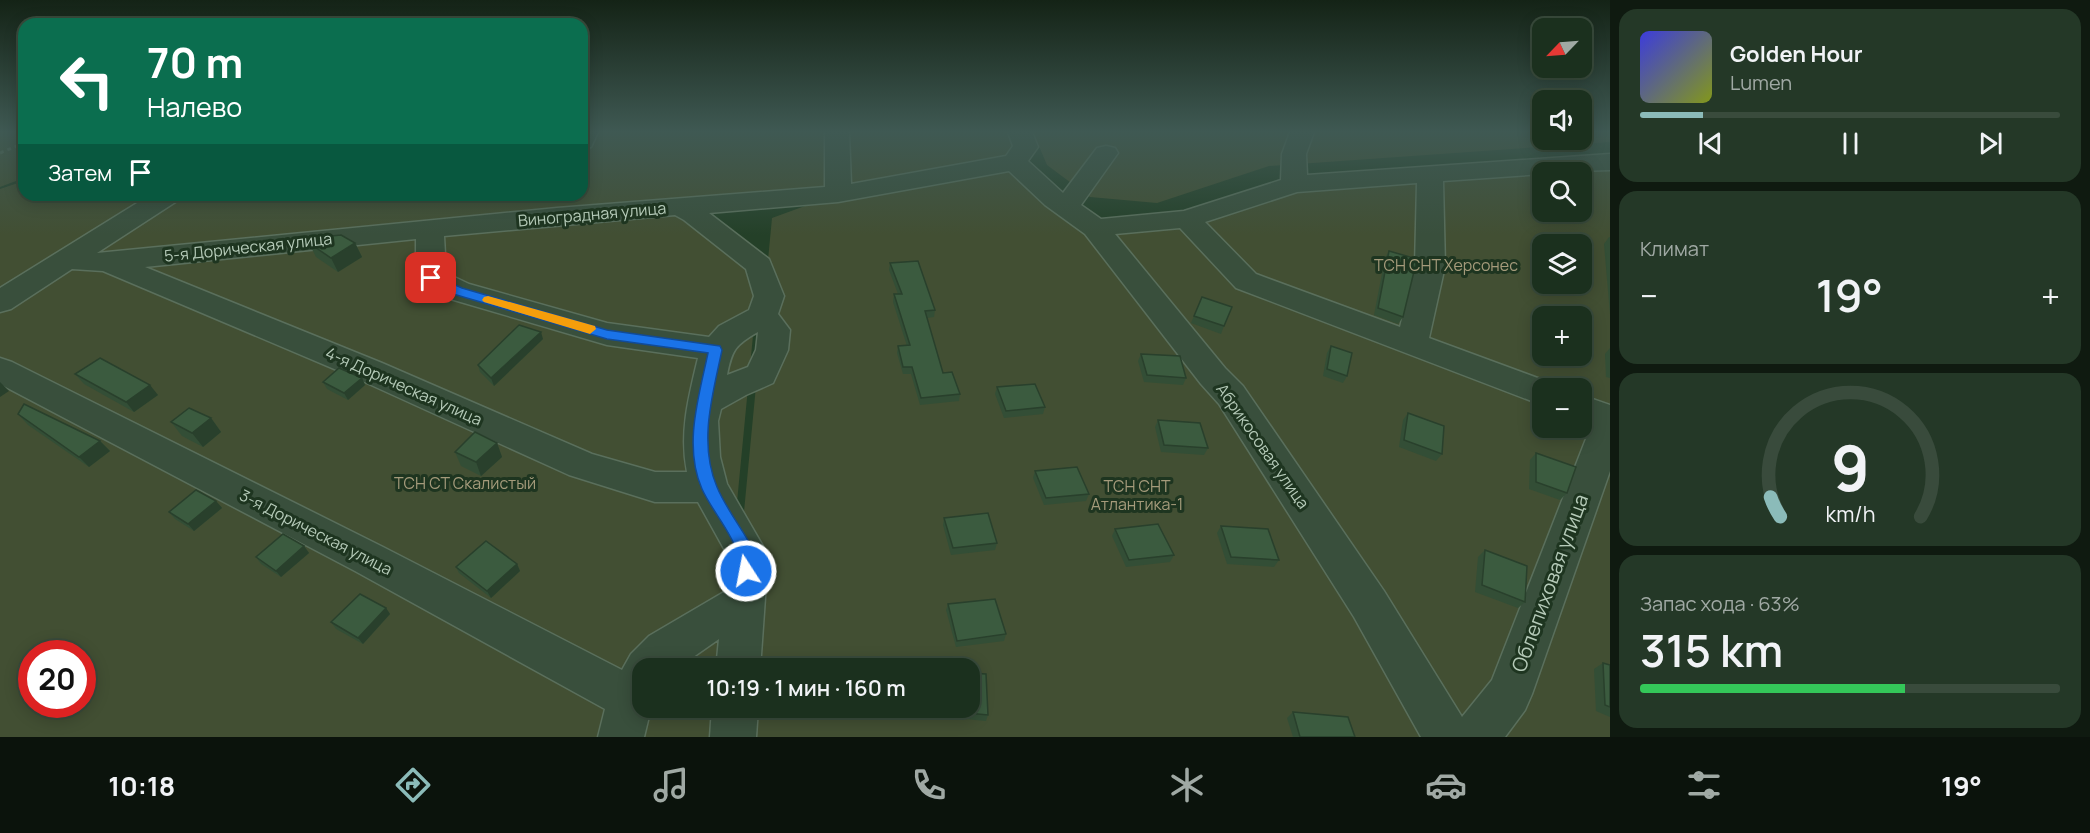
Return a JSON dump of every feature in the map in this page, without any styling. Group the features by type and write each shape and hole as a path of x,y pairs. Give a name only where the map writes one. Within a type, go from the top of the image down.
{"lane":[{"path":"838,166 838,194"},
{"path":"679,207 838,194 943,166"},
{"name":"Абрикосовая улица","path":"1033,166 1066,207 1095,228 1213,376 1231,395 1369,604 1446,737"},
{"path":"1066,207 1096,166"},
{"path":"1294,166 1294,184"},
{"path":"1095,228 1187,219 1294,184 1549,166"},
{"path":"1412,344 1430,266 1430,175"},
{"path":"0,302 159,201"},
{"name":"Виноградная улица","path":"430,230 561,206 679,207 694,214 759,265 770,296 762,316"},
{"path":"1187,219 1246,280 1532,389"},
{"path":"430,230 431,278 458,291 607,334 716,350"},
{"name":"5-я Дорическая улица","path":"66,260 104,262 430,230"},
{"name":"4-я Дорическая улица","path":"104,262 370,371 582,465 655,487 709,487"},
{"path":"706,402 762,375 772,350 774,330 762,316 730,334 716,350 700,421 702,457 709,487 748,555 739,658"},
{"name":"3-я Дорическая улица","path":"0,370 632,693"},
{"path":"1592,413 1610,420"},
{"name":"Облепиховая улица","path":"1476,737 1509,694 1610,420"},
{"path":"655,658 743,603"},
{"path":"733,737 734,718"}],"green space":[{"path":"0,166 18,166 18,180 0,187"},
{"path":"588,166 1019,166 1096,228 1187,219 1294,184 1493,166 1532,166 1532,222 1592,222 1592,166 1610,166 1610,737 722,737 724,718 980,718 980,658 730,658 772,218 835,195 683,210 759,273 722,658 632,658 632,718 716,718 714,737 0,737 0,304 161,201 588,201"},
{"path":"1049,166 1268,166 1157,203 1090,197"},
{"path":"18,183 18,201 151,201 0,297 0,189"}],"building":[{"path":"341,235 355,243 331,258 309,243 321,237"},
{"path":"1389,251 1417,259 1403,317 1378,308"},
{"path":"918,261 935,310 925,311 943,373 952,372 960,394 921,398 912,367 903,367 898,346 910,345 894,294 902,294 890,263"},
{"path":"1202,297 1232,307 1224,326 1194,316"},
{"path":"519,325 541,332 491,378 478,365"},
{"path":"1331,346 1352,353 1347,376 1327,369"},
{"path":"1141,354 1180,356 1186,378 1147,375"},
{"path":"100,358 150,385 126,402 75,374"},
{"path":"339,368 362,378 344,393 323,382"},
{"path":"1035,384 1045,407 1006,411 997,387"},
{"path":"24,404 100,441 79,457 18,414"},
{"path":"189,408 211,418 192,433 171,422"},
{"path":"1408,413 1444,426 1442,454 1404,440"},
{"path":"1158,420 1200,423 1208,448 1164,445"},
{"path":"475,432 497,443 476,462 455,452"},
{"path":"1536,453 1576,467 1567,493 1536,482"},
{"path":"1077,467 1089,494 1046,498 1035,471"},
{"path":"196,490 216,501 188,524 169,512"},
{"path":"988,513 997,543 953,548 944,518"},
{"path":"1158,524 1174,555 1129,560 1115,529"},
{"path":"1221,526 1268,529 1279,560 1231,557"},
{"path":"283,534 304,546 276,571 256,557"},
{"path":"486,541 517,564 487,591 456,567"},
{"path":"1485,550 1527,566 1525,602 1482,585"},
{"path":"360,594 386,608 358,638 331,622"},
{"path":"995,599 1006,634 957,641 948,604"},
{"path":"1603,663 1610,665 1610,707 1605,705"},
{"path":"980,674 986,674 988,715 980,714"},
{"path":"1293,712 1348,717 1355,737 1300,737"}],"slow traffic":[{"path":"488,300 590,329"}],"route":[{"path":"431,278 458,291 607,334 716,350 700,421 702,457 709,487 748,555 746,571"}],"park label":[{"name":"ТСН СНТ Херсонес","path":"1446,265"},
{"name":"ТСН СТ Скалистый","path":"465,483"},
{"name":"ТСН СНТ Атлантика-1","path":"1137,495"}]}
